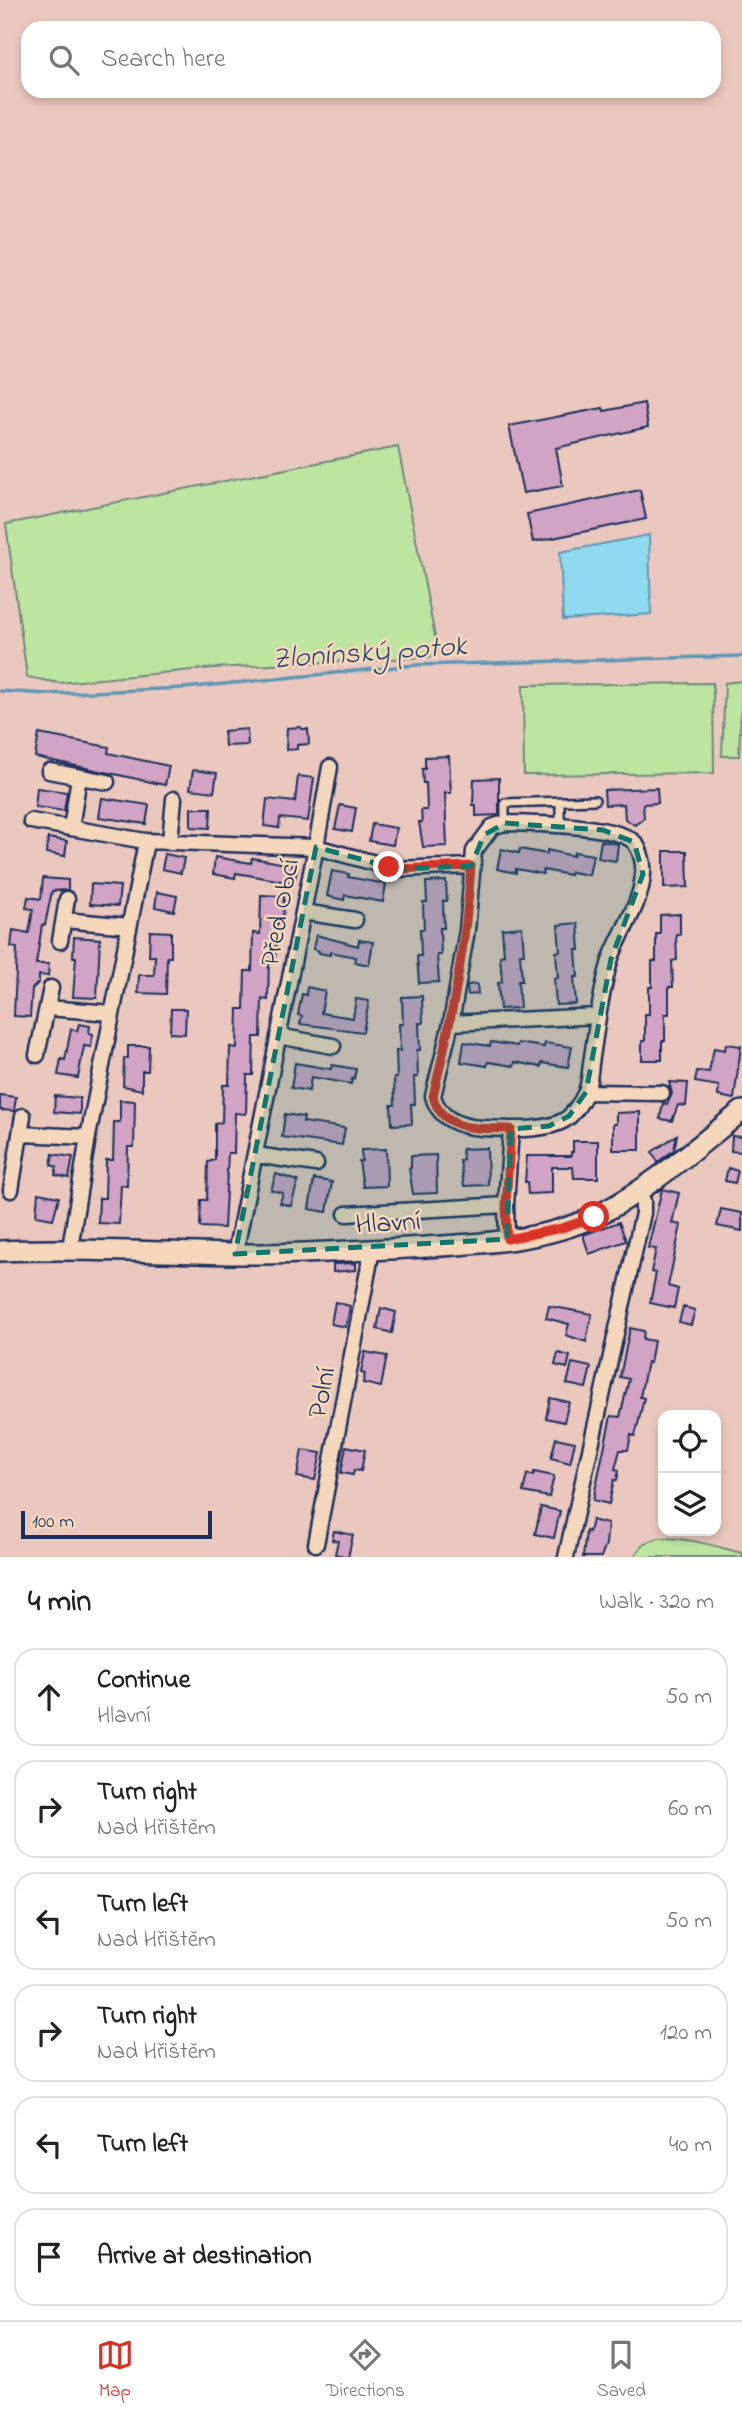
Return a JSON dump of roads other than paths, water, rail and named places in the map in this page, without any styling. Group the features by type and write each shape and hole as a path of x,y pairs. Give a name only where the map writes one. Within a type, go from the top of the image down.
{"street":[{"path":"330,767 316,847 397,869 471,866"},
{"path":"49,771 107,782"},
{"path":"71,828 79,777"},
{"path":"170,842 174,799"},
{"name":"Před Obcí","path":"31,821 145,841 316,847 235,1254"},
{"path":"505,823 560,826 603,830 622,835 634,842 641,854 643,874 639,892 611,959 598,1016 586,1092 569,1116 549,1126 465,1128 436,1108 433,1096 451,1023 467,930 474,851 492,827 505,823"},
{"path":"70,1248 88,1137 145,841"},
{"path":"60,941 68,900"},
{"path":"303,912 355,920"},
{"path":"64,920 129,926"},
{"path":"37,1055 51,988"},
{"path":"47,1008 112,1013"},
{"path":"451,1023 598,1016"},
{"path":"278,1036 333,1046"},
{"path":"586,1092 662,1094"},
{"name":"Hlavní","path":"0,1251 70,1248 235,1254 372,1250 535,1235 583,1221 638,1191 742,1111"},
{"path":"11,1190 23,1116"},
{"path":"507,1239 506,1205 511,1129"},
{"path":"21,1133 88,1137"},
{"path":"256,1155 316,1164"},
{"path":"566,1557 643,1213 643,1201 638,1191"},
{"path":"346,1214 506,1205"},
{"name":"Polní","path":"316,1544 372,1250"}],"lane":[{"path":"505,823 505,803 595,800"},
{"path":"559,802 560,826"}],"water":[{"path":"649,535 651,614 563,620 560,552"}],"waterway":[{"name":"Zlonínský potok","path":"0,691 47,694 184,688 416,665 742,656"}]}
